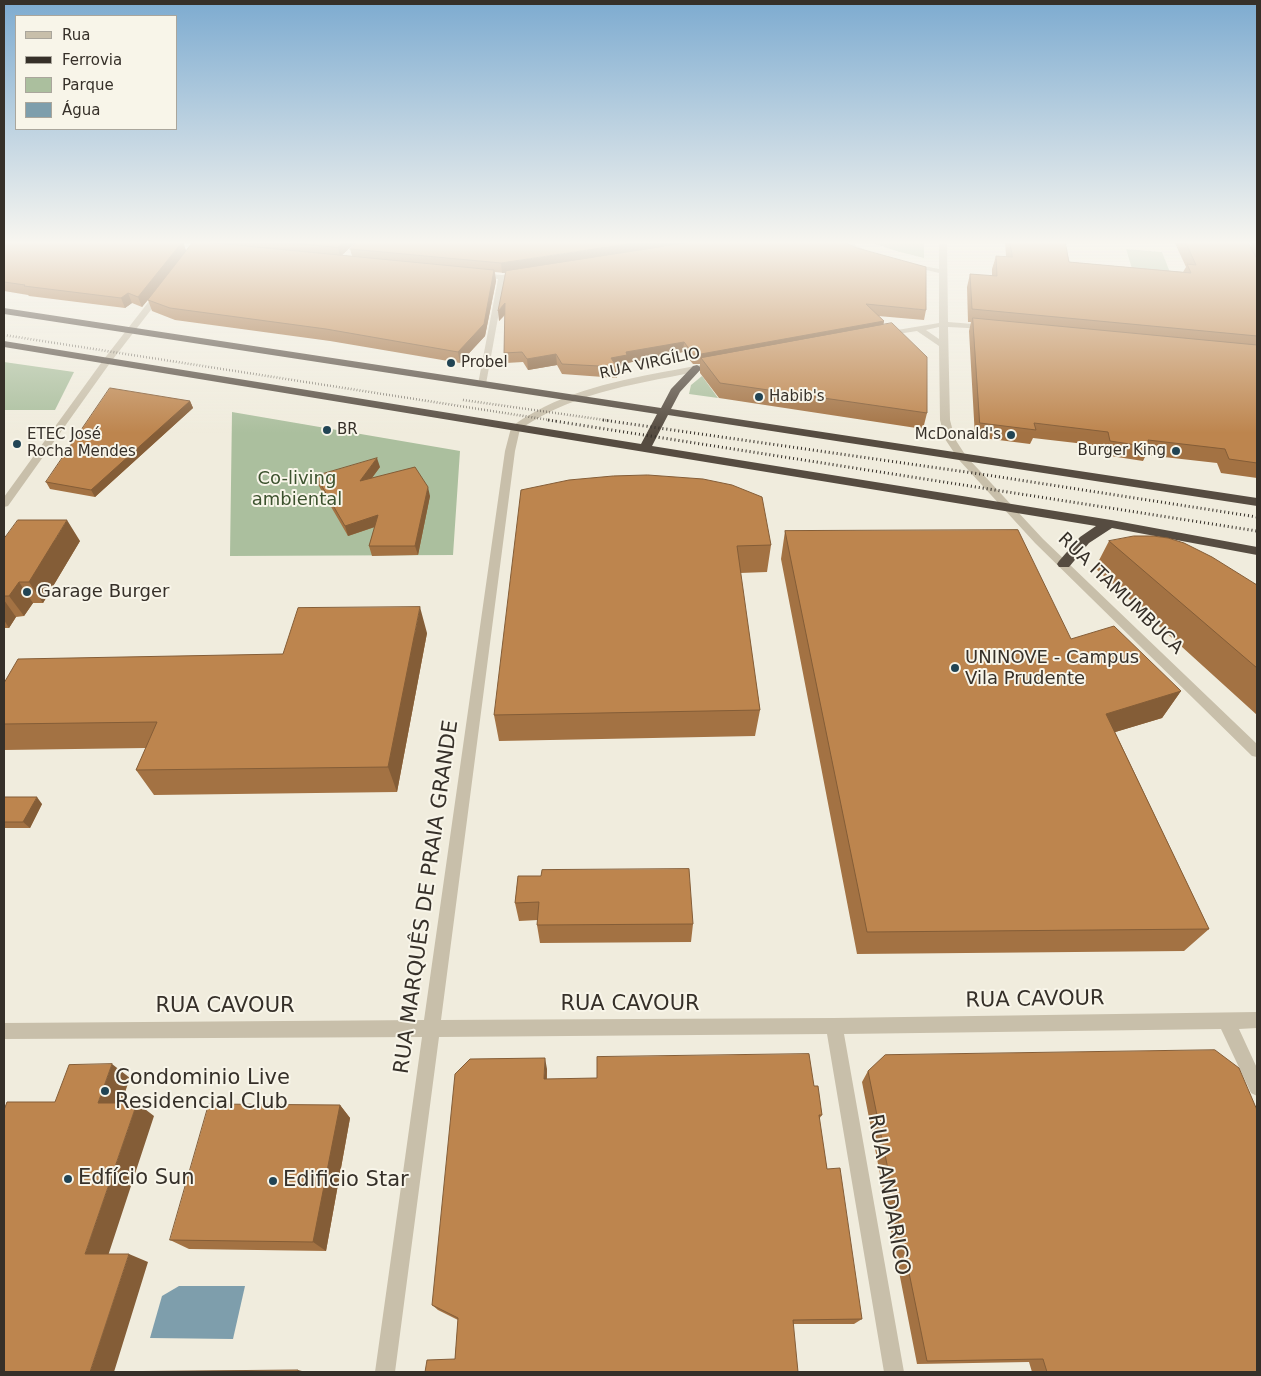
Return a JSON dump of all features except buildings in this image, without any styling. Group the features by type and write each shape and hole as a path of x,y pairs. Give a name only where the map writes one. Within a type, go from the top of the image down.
{"highway":[{"path":"4,311 1257,502"},
{"path":"4,344 1111,524 1257,551"},
{"path":"645,448 675,391 697,368"},
{"path":"1064,564 1079,544 1094,530 1111,524"}],"street":[{"path":"4,504 107,361 150,305"},
{"path":"482,384 497,305"},
{"name":"RUA ITAMUMBUCA","path":"945,305 945,420 950,439 962,458 1006,507 1257,752"},
{"path":"876,336 945,324 994,328"},
{"path":"919,329 945,346"},
{"name":"RUA VIRGÍLIO","path":"516,428 550,406 570,398 609,386 712,365"},
{"name":"RUA MARQUÊS DE PRAIA GRANDE","path":"385,1372 510,451 516,428"},
{"path":"1226,1020 1257,1088"},
{"name":"RUA CAVOUR","path":"4,1031 834,1026 1257,1020"},
{"name":"RUA ANDARICO","path":"834,1026 894,1372"}],"green space":[{"path":"4,362 74,372 55,410 4,410"},
{"path":"702,376 718,398 689,394 691,385"},
{"name":"Co-living ambiental","path":"232,412 460,451 453,555 230,556"}],"water":[{"path":"179,1286 245,1286 233,1339 150,1338 162,1296"}],"railway":[{"path":"4,335 556,421"},
{"path":"463,400 612,421"},
{"path":"548,420 1257,531"},
{"path":"603,420 987,475 1257,517"}],"place":[{"name":"Probel","path":"451,363"},
{"name":"Habib's","path":"759,397"},
{"name":"BR","path":"327,430"},
{"name":"McDonald's","path":"1011,435"},
{"name":"ETEC José Rocha Mendes","path":"17,444"},
{"name":"Burger King","path":"1176,451"},
{"name":"Garage Burger","path":"27,592"},
{"name":"UNINOVE - Campus Vila Prudente","path":"955,668"},
{"name":"Condominio Live Residencial Club","path":"105,1091"},
{"name":"Edfício Sun","path":"68,1179"},
{"name":"Edificio Star","path":"273,1181"}]}
